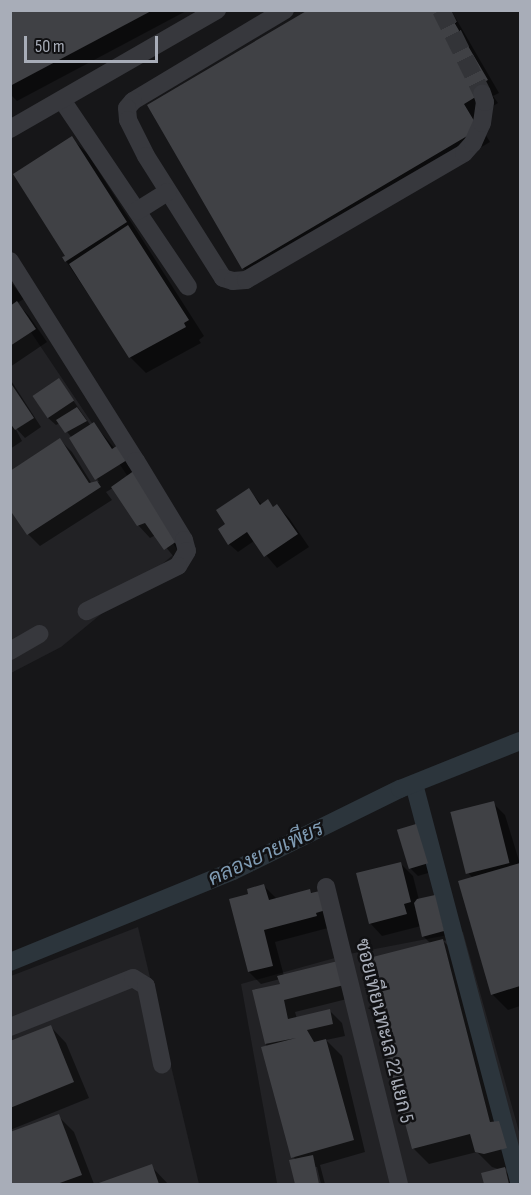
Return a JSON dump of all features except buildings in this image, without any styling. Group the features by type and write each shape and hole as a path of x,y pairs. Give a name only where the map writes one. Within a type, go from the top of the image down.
{"street":[{"path":"10,129 217,10"},
{"path":"285,10 133,102 127,108 128,120 132,129 168,192 223,278 233,281 246,279 464,153 473,143 482,123 485,106 482,93"},
{"path":"62,100 188,287"},
{"path":"137,211 168,192"},
{"path":"10,261 136,461 184,540 188,551 178,566 87,611"},
{"path":"10,651 39,634"},
{"name":"ซอยเทียนทะเล 22 แยก 5","path":"326,887 399,1185"},
{"path":"10,1027 133,978 146,986 162,1064"}],"shaded area":[{"path":"10,301 178,551 61,647 11,673"},
{"path":"138,927 199,1184 11,1184 11,976"},
{"path":"463,932 520,1135 520,1184 275,1184 277,1183 241,984 349,954"}],"waterway":[{"name":"คลองยายเพียร","path":"10,962 233,871 400,789 520,741"},
{"path":"414,784 520,1184"}],"tunnel":[{"path":"441,10 482,93"}]}
